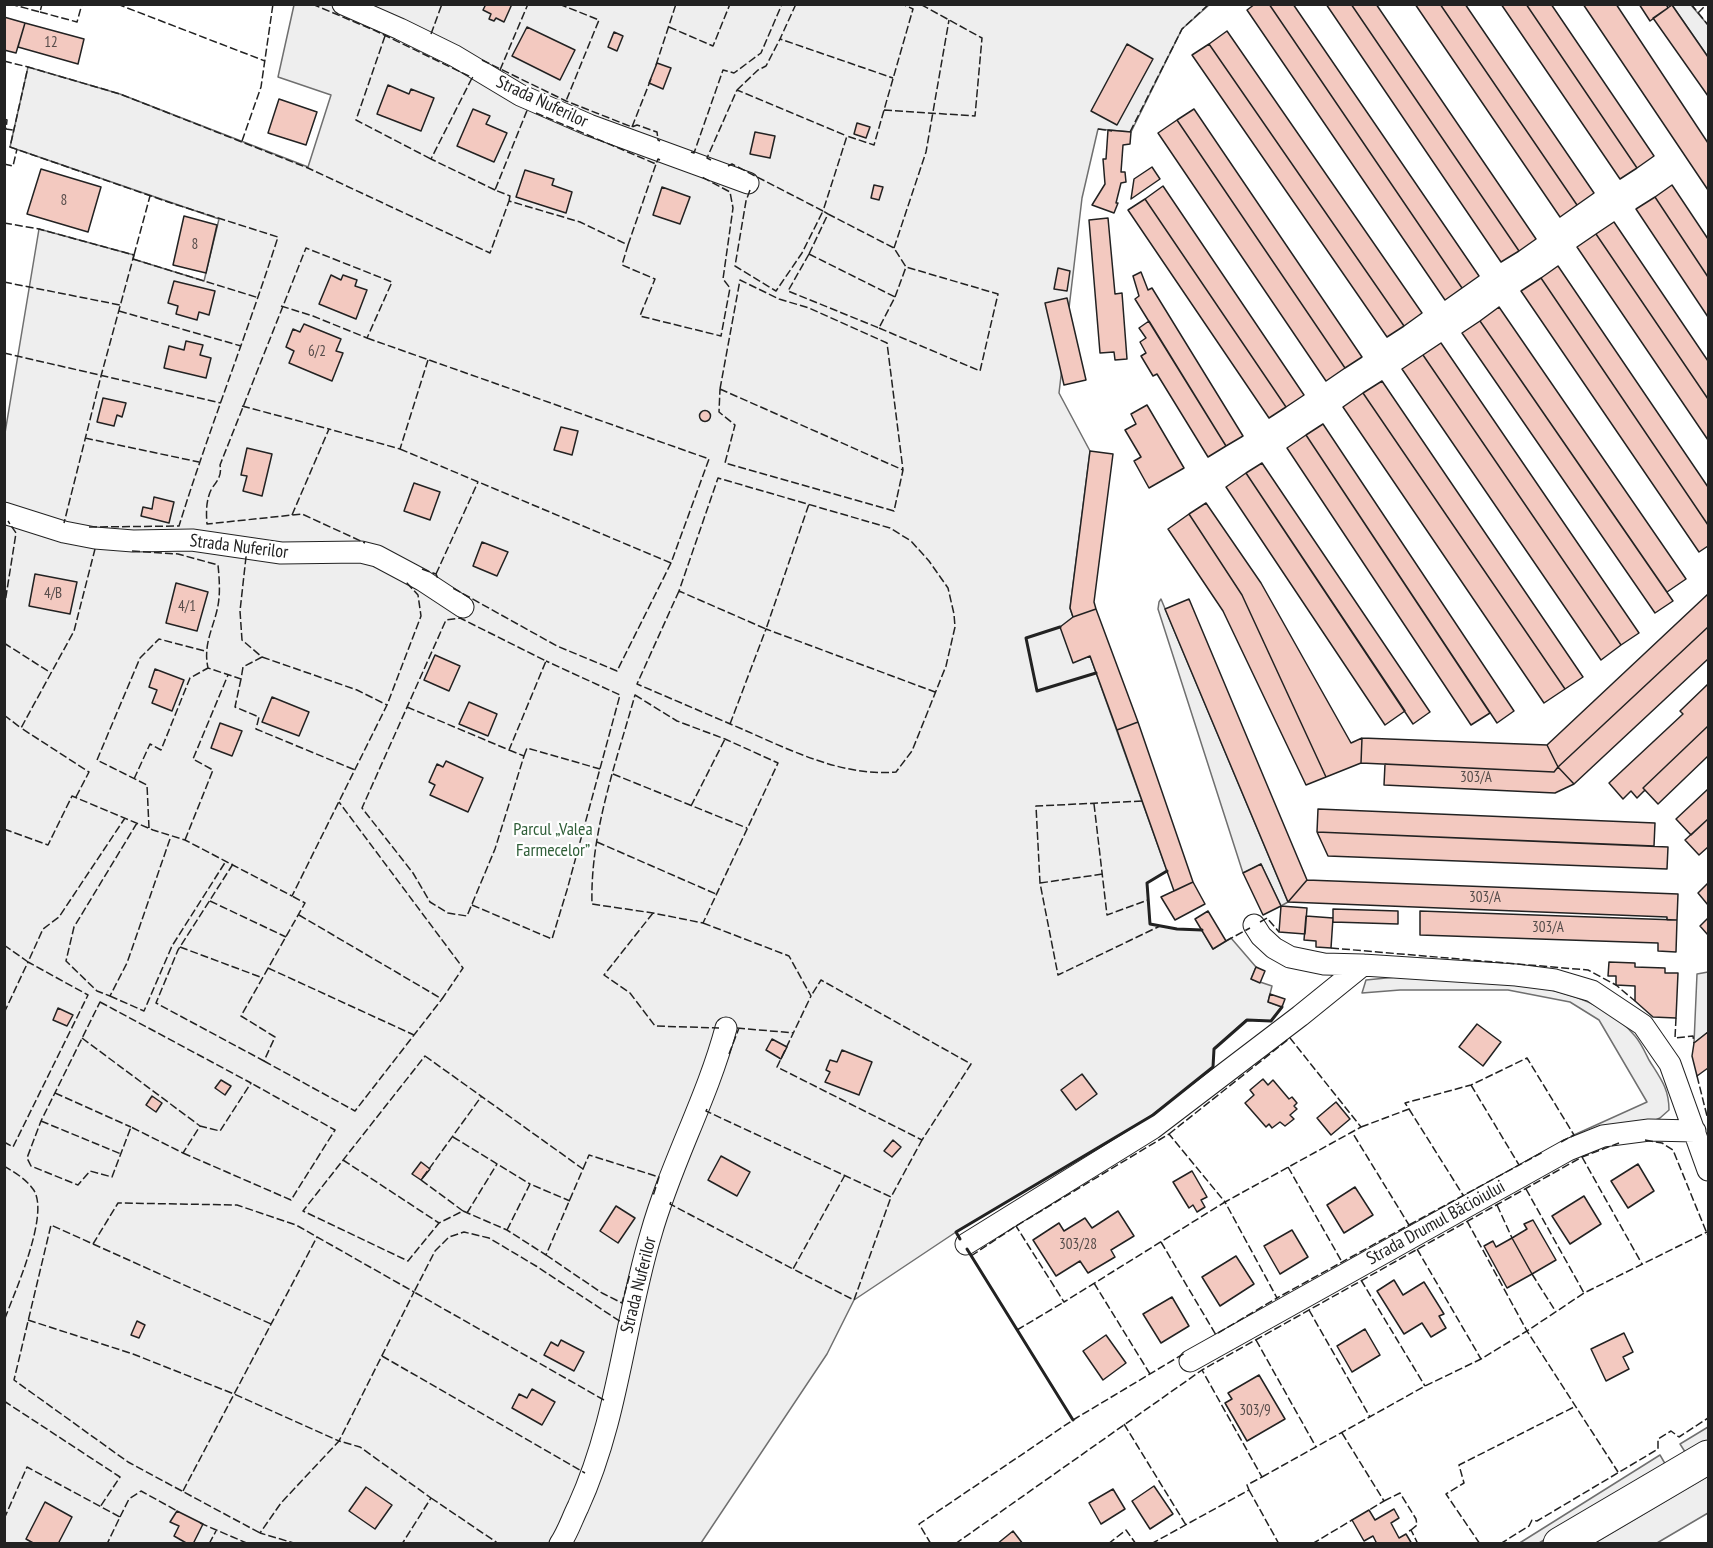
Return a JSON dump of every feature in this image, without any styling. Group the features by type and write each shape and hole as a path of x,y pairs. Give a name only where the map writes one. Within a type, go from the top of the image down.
{"highway":[{"path":"1560,1544 1708,1457"}],"street":[{"name":"Strada Nuferilor","path":"343,4 454,56 519,94 589,124 748,183"},
{"name":"Strada Nuferilor","path":"4,513 64,532 95,538 134,541 192,540 281,553 361,552 377,556 422,580 463,607"},
{"path":"1254,925 1261,936 1274,948 1290,957 1324,964 1516,975 1555,980 1592,991 1643,1025 1670,1064 1708,1170"},
{"path":"966,1244 1153,1128 1363,965"},
{"name":"Strada Nuferilor","path":"560,1544 585,1491 604,1440 630,1316 651,1233 680,1149 716,1065 726,1028"},
{"name":"Strada Drumul Băcioiului","path":"1191,1361 1568,1150 1603,1136 1648,1130 1695,1131"}],"green space":[{"name":"Parcul „Valea Farmecelor”","path":"294,5 1209,5 1182,29 1131,132 1098,129 1082,198 1059,393 1090,451 1070,608 1073,617 1073,662 1090,656 1167,871 1147,883 1150,924 1177,929 1202,930 1213,949 1231,938 1256,967 1251,979 1272,986 1268,1002 1282,1007 1271,1021 1246,1020 1214,1049 1213,1067 1153,1115 956,1232 854,1300 827,1354 701,1543 5,1544 5,433 39,229 134,255 133,259 204,281 219,219 10,147 28,67 120,94 308,167 331,95 278,77"},
{"path":"1672,5 1691,5 1708,25 1708,57"},
{"path":"1161,599 1288,902 1281,906 1261,864 1243,873 1158,609"},
{"path":"1708,972 1708,1032 1694,1043 1697,974"},
{"path":"1406,976 1529,985 1589,1002 1614,1016 1635,1036 1663,1084 1669,1110 1660,1118 1649,1123 1574,1135 1647,1102 1599,1020 1570,1002 1508,990 1400,990 1362,993 1366,980"},
{"path":"1708,1427 1708,1446 1689,1458 1680,1444"},
{"path":"1660,1455 1667,1467 1539,1543 1518,1544"},
{"path":"1708,1476 1708,1513 1657,1543 1594,1543"}],"building":[{"path":"486,4 512,4 504,22 496,18 494,21 489,19 491,14 483,10"},
{"path":"1255,4 1269,4 1462,288 1445,300 1247,10"},
{"path":"1269,4 1293,4 1479,276 1462,288"},
{"path":"1326,4 1351,4 1519,251 1501,262"},
{"path":"1351,4 1376,4 1536,239 1519,251"},
{"path":"1415,4 1440,4 1577,205 1560,217"},
{"path":"1440,4 1465,4 1594,193 1577,205"},
{"path":"1501,4 1526,4 1637,168 1620,179"},
{"path":"1526,4 1551,4 1654,156 1637,168"},
{"path":"1583,4 1616,4 1708,143 1708,190"},
{"path":"1639,4 1666,4 1668,8 1650,21"},
{"path":"1672,5 1708,57 1708,96 1653,18"},
{"path":"4,17 25,23 16,53 4,50"},
{"path":"25,23 84,39 78,64 18,47"},
{"path":"527,27 575,50 560,80 512,56"},
{"path":"1227,31 1422,313 1404,326 1209,44"},
{"path":"614,32 623,36 617,51 608,47"},
{"path":"1127,44 1153,59 1117,125 1091,111"},
{"path":"1209,44 1404,326 1387,337 1192,55"},
{"path":"657,63 671,68 663,89 649,83"},
{"path":"388,85 409,94 411,89 434,98 421,131 377,114"},
{"path":"279,99 317,112 306,145 268,133"},
{"path":"473,109 490,116 486,124 507,133 494,162 457,146"},
{"path":"1194,109 1362,357 1345,368 1177,120"},
{"path":"1177,120 1345,368 1326,381 1158,133"},
{"path":"857,123 870,127 866,138 854,134"},
{"path":"1108,130 1131,132 1130,144 1123,145 1121,172 1125,172 1126,182 1121,183 1114,213 1092,205 1105,184 1103,159 1106,159"},
{"path":"755,132 775,136 770,158 750,154"},
{"path":"1152,167 1160,179 1131,199 1134,179"},
{"path":"41,169 101,187 88,232 27,214"},
{"path":"525,170 554,179 552,185 572,192 566,213 516,197"},
{"path":"874,185 883,187 879,200 871,198"},
{"path":"1672,185 1708,239 1708,277 1655,197"},
{"path":"1163,186 1304,395 1286,407 1145,199"},
{"path":"662,187 690,197 680,224 653,215"},
{"path":"1655,197 1708,277 1708,317 1636,209"},
{"path":"1145,199 1286,407 1269,418 1128,210"},
{"path":"184,216 217,225 206,273 173,265"},
{"path":"1108,218 1115,294 1122,293 1127,359 1115,360 1114,352 1100,353 1089,220"},
{"path":"1614,222 1708,361 1708,399 1596,234"},
{"path":"1596,234 1708,399 1708,440 1577,247"},
{"path":"1558,266 1708,487 1708,525 1541,278"},
{"path":"1058,268 1070,271 1067,291 1054,289"},
{"path":"1141,272 1148,290 1152,288 1243,436 1226,446 1135,299 1139,296 1133,276"},
{"path":"331,275 341,280 343,275 357,280 355,286 367,290 356,319 319,304"},
{"path":"1541,278 1708,525 1708,546 1699,552 1521,291"},
{"path":"174,281 215,291 209,315 199,312 197,320 176,314 178,306 168,303"},
{"path":"1067,298 1086,380 1064,385 1045,303"},
{"path":"1499,307 1686,579 1667,592 1480,321"},
{"path":"1149,321 1226,446 1208,457 1157,374 1153,376 1141,356 1146,353 1140,342 1146,338 1139,328"},
{"path":"1480,321 1673,601 1655,613 1462,333"},
{"path":"304,324 341,339 336,351 343,353 332,381 289,363 294,351 286,347 293,329 300,332"},
{"path":"186,341 203,345 200,355 211,358 206,378 164,368 169,346 184,350"},
{"path":"1441,343 1639,633 1621,645 1423,355"},
{"path":"1423,355 1621,645 1601,660 1402,369"},
{"path":"1382,381 1583,677 1565,689 1363,393"},
{"path":"1363,393 1565,689 1544,703 1343,407"},
{"path":"103,398 126,403 122,417 117,415 114,426 97,422"},
{"path":"1147,405 1184,468 1149,488 1134,461 1141,457 1125,430 1136,424 1131,414"},
{"path":"705,411 709,412 709,420 705,421 701,420 700,416 701,412"},
{"path":"1323,424 1514,711 1497,723 1306,435"},
{"path":"561,427 578,431 572,455 554,450"},
{"path":"1306,435 1490,713 1471,725 1287,448"},
{"path":"247,448 272,454 262,496 243,491 247,476 241,475"},
{"path":"1090,451 1113,454 1094,602 1096,609 1073,617 1070,608"},
{"path":"1262,463 1430,712 1413,724 1246,473"},
{"path":"1246,473 1405,711 1385,725 1226,487"},
{"path":"414,483 440,492 430,520 404,511"},
{"path":"154,497 174,502 169,523 141,516 143,507 152,509"},
{"path":"1206,503 1261,583 1351,743 1362,738 1361,763 1326,777 1242,595 1189,514"},
{"path":"1189,514 1242,595 1326,777 1306,785 1223,611 1168,529"},
{"path":"482,542 508,552 497,576 473,566"},
{"path":"35,574 77,582 70,614 29,606"},
{"path":"176,583 208,592 197,631 166,623"},
{"path":"1708,594 1708,627 1558,767 1547,745"},
{"path":"1189,599 1307,880 1288,902 1165,609"},
{"path":"1096,609 1138,722 1117,730 1090,656 1073,663 1060,627 1073,617"},
{"path":"1708,627 1708,659 1574,784 1558,767"},
{"path":"435,655 460,666 449,691 424,680"},
{"path":"155,669 184,680 172,711 152,703 157,690 149,687"},
{"path":"1708,684 1708,726 1643,788 1645,790 1637,798 1631,791 1623,799 1609,783 1683,714 1680,711"},
{"path":"272,697 309,712 299,736 262,722"},
{"path":"469,702 497,714 488,736 459,724"},
{"path":"1138,722 1193,882 1174,891 1117,730"},
{"path":"220,723 242,731 232,756 211,748"},
{"path":"1708,726 1708,756 1658,804 1643,788"},
{"path":"1362,738 1547,745 1558,767 1554,772 1361,763"},
{"path":"446,761 483,778 468,812 430,795 435,785 429,782 437,764 443,767"},
{"path":"1385,764 1554,772 1558,767 1574,784 1555,793 1384,785"},
{"path":"1708,789 1708,819 1691,835 1676,819"},
{"path":"1318,809 1655,823 1654,846 1317,832"},
{"path":"1708,819 1708,847 1699,855 1685,840"},
{"path":"1317,832 1668,847 1667,869 1328,856"},
{"path":"1261,864 1281,906 1263,915 1243,873"},
{"path":"1307,880 1678,894 1677,920 1667,920 1667,917 1288,902"},
{"path":"1193,882 1205,904 1175,920 1161,897"},
{"path":"1708,883 1708,905 1698,893"},
{"path":"1281,906 1307,908 1305,934 1279,932"},
{"path":"1333,909 1398,911 1398,924 1333,922"},
{"path":"1208,911 1226,941 1213,949 1195,919"},
{"path":"1420,911 1677,920 1676,952 1658,951 1658,943 1420,935"},
{"path":"1306,916 1333,918 1331,948 1316,947 1316,941 1304,940"},
{"path":"1708,918 1708,935 1700,926"},
{"path":"1609,962 1635,963 1635,967 1665,968 1665,973 1678,973 1676,1018 1653,1017 1635,1001 1635,986 1616,985 1616,976 1608,976"},
{"path":"1256,967 1265,971 1260,983 1251,979"},
{"path":"1270,994 1285,999 1282,1007 1268,1002"},
{"path":"58,1008 73,1015 67,1026 53,1020"},
{"path":"1477,1024 1501,1042 1483,1066 1459,1047"},
{"path":"1708,1032 1708,1068 1697,1076 1692,1056 1694,1043"},
{"path":"772,1039 787,1047 781,1059 766,1050"},
{"path":"842,1050 872,1062 859,1095 825,1082 830,1072 826,1070 830,1060 837,1062"},
{"path":"1082,1074 1097,1094 1076,1110 1061,1090"},
{"path":"1263,1079 1268,1085 1273,1080 1289,1099 1292,1097 1297,1103 1294,1106 1297,1109 1290,1115 1294,1119 1285,1126 1280,1122 1272,1128 1269,1124 1266,1127 1245,1103 1254,1095 1250,1090"},
{"path":"221,1080 231,1086 225,1095 215,1088"},
{"path":"152,1096 162,1103 156,1112 146,1105"},
{"path":"1336,1102 1350,1119 1331,1135 1317,1118"},
{"path":"893,1140 901,1147 892,1157 884,1151"},
{"path":"721,1156 750,1172 737,1196 708,1180"},
{"path":"421,1162 430,1169 421,1180 412,1174"},
{"path":"1638,1164 1654,1191 1628,1208 1611,1181"},
{"path":"1192,1171 1207,1197 1201,1200 1205,1207 1197,1212 1193,1205 1189,1208 1173,1182"},
{"path":"1355,1187 1373,1215 1344,1233 1327,1205"},
{"path":"1584,1196 1601,1224 1570,1244 1552,1216"},
{"path":"616,1206 635,1218 618,1243 600,1231"},
{"path":"1118,1211 1134,1236 1111,1250 1115,1257 1088,1273 1080,1261 1056,1276 1033,1240 1059,1223 1064,1231 1085,1218 1092,1228"},
{"path":"1533,1220 1556,1260 1532,1274 1512,1238 1527,1229 1524,1224"},
{"path":"1292,1230 1308,1257 1280,1274 1264,1246"},
{"path":"1512,1238 1532,1274 1507,1288 1484,1246 1493,1241 1496,1247"},
{"path":"1236,1256 1254,1284 1220,1306 1202,1277"},
{"path":"1394,1280 1403,1295 1424,1282 1444,1314 1439,1316 1446,1328 1431,1337 1422,1323 1404,1334 1377,1291"},
{"path":"1172,1297 1189,1326 1161,1343 1143,1314"},
{"path":"137,1321 145,1325 139,1338 131,1335"},
{"path":"1365,1329 1380,1355 1352,1372 1337,1346"},
{"path":"1624,1333 1633,1352 1623,1357 1629,1369 1606,1381 1591,1349"},
{"path":"1106,1335 1126,1363 1103,1380 1083,1351"},
{"path":"561,1340 584,1352 574,1371 544,1355 551,1342 558,1346"},
{"path":"1259,1375 1285,1419 1247,1441 1225,1403 1232,1399 1228,1393"},
{"path":"532,1389 555,1402 542,1425 512,1408 519,1394 527,1398"},
{"path":"1154,1486 1173,1514 1150,1529 1132,1501"},
{"path":"366,1487 392,1505 375,1529 349,1511"},
{"path":"1113,1489 1125,1509 1101,1524 1089,1503"},
{"path":"45,1502 72,1517 58,1544 35,1544 26,1539"},
{"path":"1394,1509 1399,1518 1391,1523 1399,1538 1406,1534 1412,1544 1377,1544 1373,1536 1364,1541 1352,1520 1369,1510 1375,1520"},
{"path":"177,1511 203,1524 193,1544 188,1544 174,1536 179,1526 170,1522"},
{"path":"1013,1531 1023,1544 997,1544"}],"fence":[{"path":"10,4 40,12 42,4"},
{"path":"40,12 77,22 82,4"},
{"path":"117,4 265,61"},
{"path":"242,141 261,87 273,4"},
{"path":"283,4 291,4"},
{"path":"312,4 376,31 473,78"},
{"path":"431,34 442,4"},
{"path":"500,70 528,4"},
{"path":"559,4 599,20 566,101"},
{"path":"656,65 676,4"},
{"path":"669,27 713,46 730,4"},
{"path":"691,152 694,153 723,70 734,73 761,53 782,4"},
{"path":"796,4 780,39 893,78"},
{"path":"728,166 732,164 823,211 847,136 874,145 913,9 902,4"},
{"path":"884,110 975,116 982,38 920,4"},
{"path":"1130,132 1182,29 1209,4"},
{"path":"1691,4 1708,25"},
{"path":"1698,13 1707,4"},
{"path":"894,248 926,152 949,20"},
{"path":"385,36 356,120 431,159"},
{"path":"737,90 758,70 766,66 780,39"},
{"path":"482,60 566,101 632,127 637,125 657,132 660,141"},
{"path":"4,61 28,67"},
{"path":"89,527 179,526 278,237 174,204 10,147 28,67 120,94 308,168 490,253 509,201 580,222 628,245 622,265 655,279 640,316 721,336 730,288 723,279 733,208 730,192 702,177"},
{"path":"472,78 431,159 495,190"},
{"path":"632,127 651,79"},
{"path":"711,160 707,158 737,90 847,136"},
{"path":"509,201 510,196 495,190 528,108"},
{"path":"536,113 656,164 658,159 660,160"},
{"path":"4,119 7,120 6,129 13,130"},
{"path":"1098,129 1112,131"},
{"path":"4,164 13,166 17,149"},
{"path":"628,245 656,164"},
{"path":"750,190 735,266 776,291 802,253 823,211 828,214"},
{"path":"134,255 150,196"},
{"path":"809,254 828,214 894,248 906,267 895,297"},
{"path":"4,223 39,229 134,255 64,523"},
{"path":"281,306 313,316 367,338 392,282 306,248 220,465 219,477 210,492 207,524 302,514 365,543"},
{"path":"809,254 895,297 879,328 788,291 809,254"},
{"path":"133,259 259,298"},
{"path":"879,328 980,371 998,294 906,267"},
{"path":"720,389 740,280 779,299 809,308 887,343 903,470"},
{"path":"4,282 120,305"},
{"path":"119,311 241,346"},
{"path":"367,338 709,459 671,563 617,671 557,646 451,587"},
{"path":"4,353 221,403"},
{"path":"292,515 329,429 400,449 428,360"},
{"path":"720,389 903,470 894,511 725,463 735,425 719,412 720,389"},
{"path":"242,406 329,429"},
{"path":"85,438 199,462"},
{"path":"400,449 671,563"},
{"path":"679,591 637,684 817,760 856,770 896,772 912,751 946,666 955,627 948,588 911,541 890,528 718,478 679,591 766,629 809,504"},
{"path":"436,574 478,482"},
{"path":"4,609 16,533 8,521"},
{"path":"76,797 89,772 21,728 74,631 95,549"},
{"path":"132,551 178,554 218,565 219,598 208,641 208,668 241,679 243,667 262,657 242,640 240,611 246,557 249,557"},
{"path":"422,569 436,574 438,579"},
{"path":"4,829 48,845 72,796 153,830 185,840 292,896 387,705 421,616 418,595 406,582"},
{"path":"407,707 509,750 546,661 460,618 446,620 362,808 413,873 430,902 448,913 467,916 495,849 524,756 509,750"},
{"path":"730,724 766,629 935,692"},
{"path":"149,828 147,785 97,760 140,658 159,639 205,651"},
{"path":"4,643 51,673"},
{"path":"262,657 357,690 387,705"},
{"path":"472,905 552,939 620,695 546,661"},
{"path":"134,779 150,744 161,750 190,678 208,668"},
{"path":"185,840 213,770 193,759 228,675"},
{"path":"241,679 235,707 259,717 256,729 355,770"},
{"path":"635,695 677,721 725,739 778,763 703,923 592,904 592,877 600,825 635,695"},
{"path":"4,715 21,728"},
{"path":"691,806 725,739"},
{"path":"524,756 527,748 600,769"},
{"path":"613,774 747,828"},
{"path":"1142,801 1036,806 1040,883 1058,975 1160,926"},
{"path":"299,915 442,999 463,968 339,802"},
{"path":"1094,804 1107,915 1148,900"},
{"path":"4,945 28,962 43,929 59,917 125,818"},
{"path":"137,823 74,927 66,961 97,991 110,996 127,963 171,836"},
{"path":"597,842 716,894"},
{"path":"110,996 144,1011 172,946 226,861"},
{"path":"233,864 178,950 156,1003 264,1061 275,1037 241,1016 305,903 292,896"},
{"path":"1040,883 1103,874"},
{"path":"210,901 286,937"},
{"path":"653,913 604,975 630,993 655,1026 719,1028"},
{"path":"1260,922 1267,918 1279,932"},
{"path":"703,923 789,956 811,996 777,1067 922,1140 971,1064 821,980 811,996"},
{"path":"1226,941 1250,928"},
{"path":"180,947 263,978"},
{"path":"1331,948 1588,970 1616,985 1635,1001"},
{"path":"4,1013 28,962 88,995 13,1147 4,1142"},
{"path":"268,968 414,1035"},
{"path":"264,1061 355,1111 442,999"},
{"path":"100,1002 251,1083 220,1131 200,1126 183,1153 131,1127 112,1177 90,1171 78,1185 31,1166 27,1158 41,1121 100,1002"},
{"path":"1676,1018 1675,1038 1693,1036 1694,1043"},
{"path":"737,1028 794,1033"},
{"path":"729,1054 739,1028"},
{"path":"82,1038 200,1126"},
{"path":"1169,1134 1290,1038 1361,1127 1225,1202 1277,1298 1409,1225 1352,1132"},
{"path":"425,1056 583,1169 546,1255 507,1230 463,1211 439,1223 408,1261 303,1211 425,1056"},
{"path":"1361,1127 1409,1109 1405,1103 1471,1085 1527,1058 1574,1135 1561,1142"},
{"path":"1697,1076 1708,1120"},
{"path":"183,1153 291,1200 335,1130 251,1083"},
{"path":"1471,1085 1519,1165"},
{"path":"55,1093 131,1127"},
{"path":"463,1211 421,1180 481,1097"},
{"path":"707,1109 706,1111 891,1197 922,1140"},
{"path":"1409,1109 1463,1195"},
{"path":"41,1121 121,1154"},
{"path":"971,1256 1016,1226 1169,1134 1225,1202 1064,1302 1016,1226"},
{"path":"453,1137 530,1184"},
{"path":"1645,1140 1662,1143 1673,1150 1708,1236"},
{"path":"955,1544 1202,1370 1582,1157 1619,1143"},
{"path":"1409,1225 1543,1152"},
{"path":"583,1169 589,1155 659,1177 653,1196"},
{"path":"1582,1157 1642,1264"},
{"path":"343,1160 439,1223"},
{"path":"467,1213 497,1164"},
{"path":"4,1166 33,1189 37,1200 37,1216 29,1254 4,1321"},
{"path":"1288,1167 1342,1262"},
{"path":"845,1175 793,1269 854,1300 891,1197"},
{"path":"507,1230 530,1184 570,1201"},
{"path":"1526,1189 1584,1293"},
{"path":"671,1202 670,1204 793,1269"},
{"path":"28,1320 133,1354 234,1394 339,1441 414,1292 296,1225 237,1205 118,1203 93,1244 51,1225 14,1380 128,1462 260,1533"},
{"path":"1497,1205 1512,1238"},
{"path":"1467,1221 1527,1331 1618,1472"},
{"path":"604,1400 414,1292 435,1251 449,1237 464,1232 489,1238 621,1322"},
{"path":"1262,1477 1425,1386 1481,1359 1584,1293 1707,1232"},
{"path":"183,1491 317,1237"},
{"path":"1161,1242 1216,1335"},
{"path":"93,1244 271,1324"},
{"path":"1417,1249 1481,1359"},
{"path":"546,1255 602,1293 622,1303 630,1274"},
{"path":"1532,1274 1556,1312"},
{"path":"1361,1280 1425,1386"},
{"path":"1094,1283 1150,1374"},
{"path":"1218,1333 1277,1298"},
{"path":"1017,1330 1064,1302"},
{"path":"1309,1310 1370,1417"},
{"path":"1256,1340 1316,1447"},
{"path":"931,1544 919,1524 1073,1420 1185,1353"},
{"path":"382,1356 585,1473"},
{"path":"1151,1544 1249,1490 1247,1485 1262,1477 1202,1370"},
{"path":"4,1401 120,1477 100,1507"},
{"path":"1480,1544 1446,1494 1464,1483 1459,1465 1576,1406"},
{"path":"1500,1544 1529,1526 1532,1520 1537,1521 1658,1449 1658,1439 1671,1431 1679,1437 1708,1418"},
{"path":"1124,1424 1186,1525"},
{"path":"1342,1433 1384,1501 1369,1510"},
{"path":"297,1544 260,1533 281,1503 339,1441 360,1447 431,1498 402,1544"},
{"path":"4,1519 27,1467 120,1517 107,1544"},
{"path":"1249,1490 1279,1544"},
{"path":"120,1517 129,1499 141,1491 179,1512"},
{"path":"1384,1501 1400,1493 1416,1519 1417,1525 1411,1530"},
{"path":"431,1498 499,1544"},
{"path":"1312,1544 1352,1520"},
{"path":"200,1523 249,1544"},
{"path":"1108,1544 1126,1530 1136,1544"},
{"path":"1409,1531 1411,1530 1418,1544"},
{"path":"209,1544 216,1531"}],"wall":[{"path":"1060,627 1026,638 1037,691 1096,673"},
{"path":"1167,871 1147,883 1150,924 1177,929 1202,930"},
{"path":"960,1239 956,1232 1153,1115 1213,1067 1214,1049 1247,1020 1271,1021 1282,1007"},
{"path":"967,1249 1073,1420"}]}
